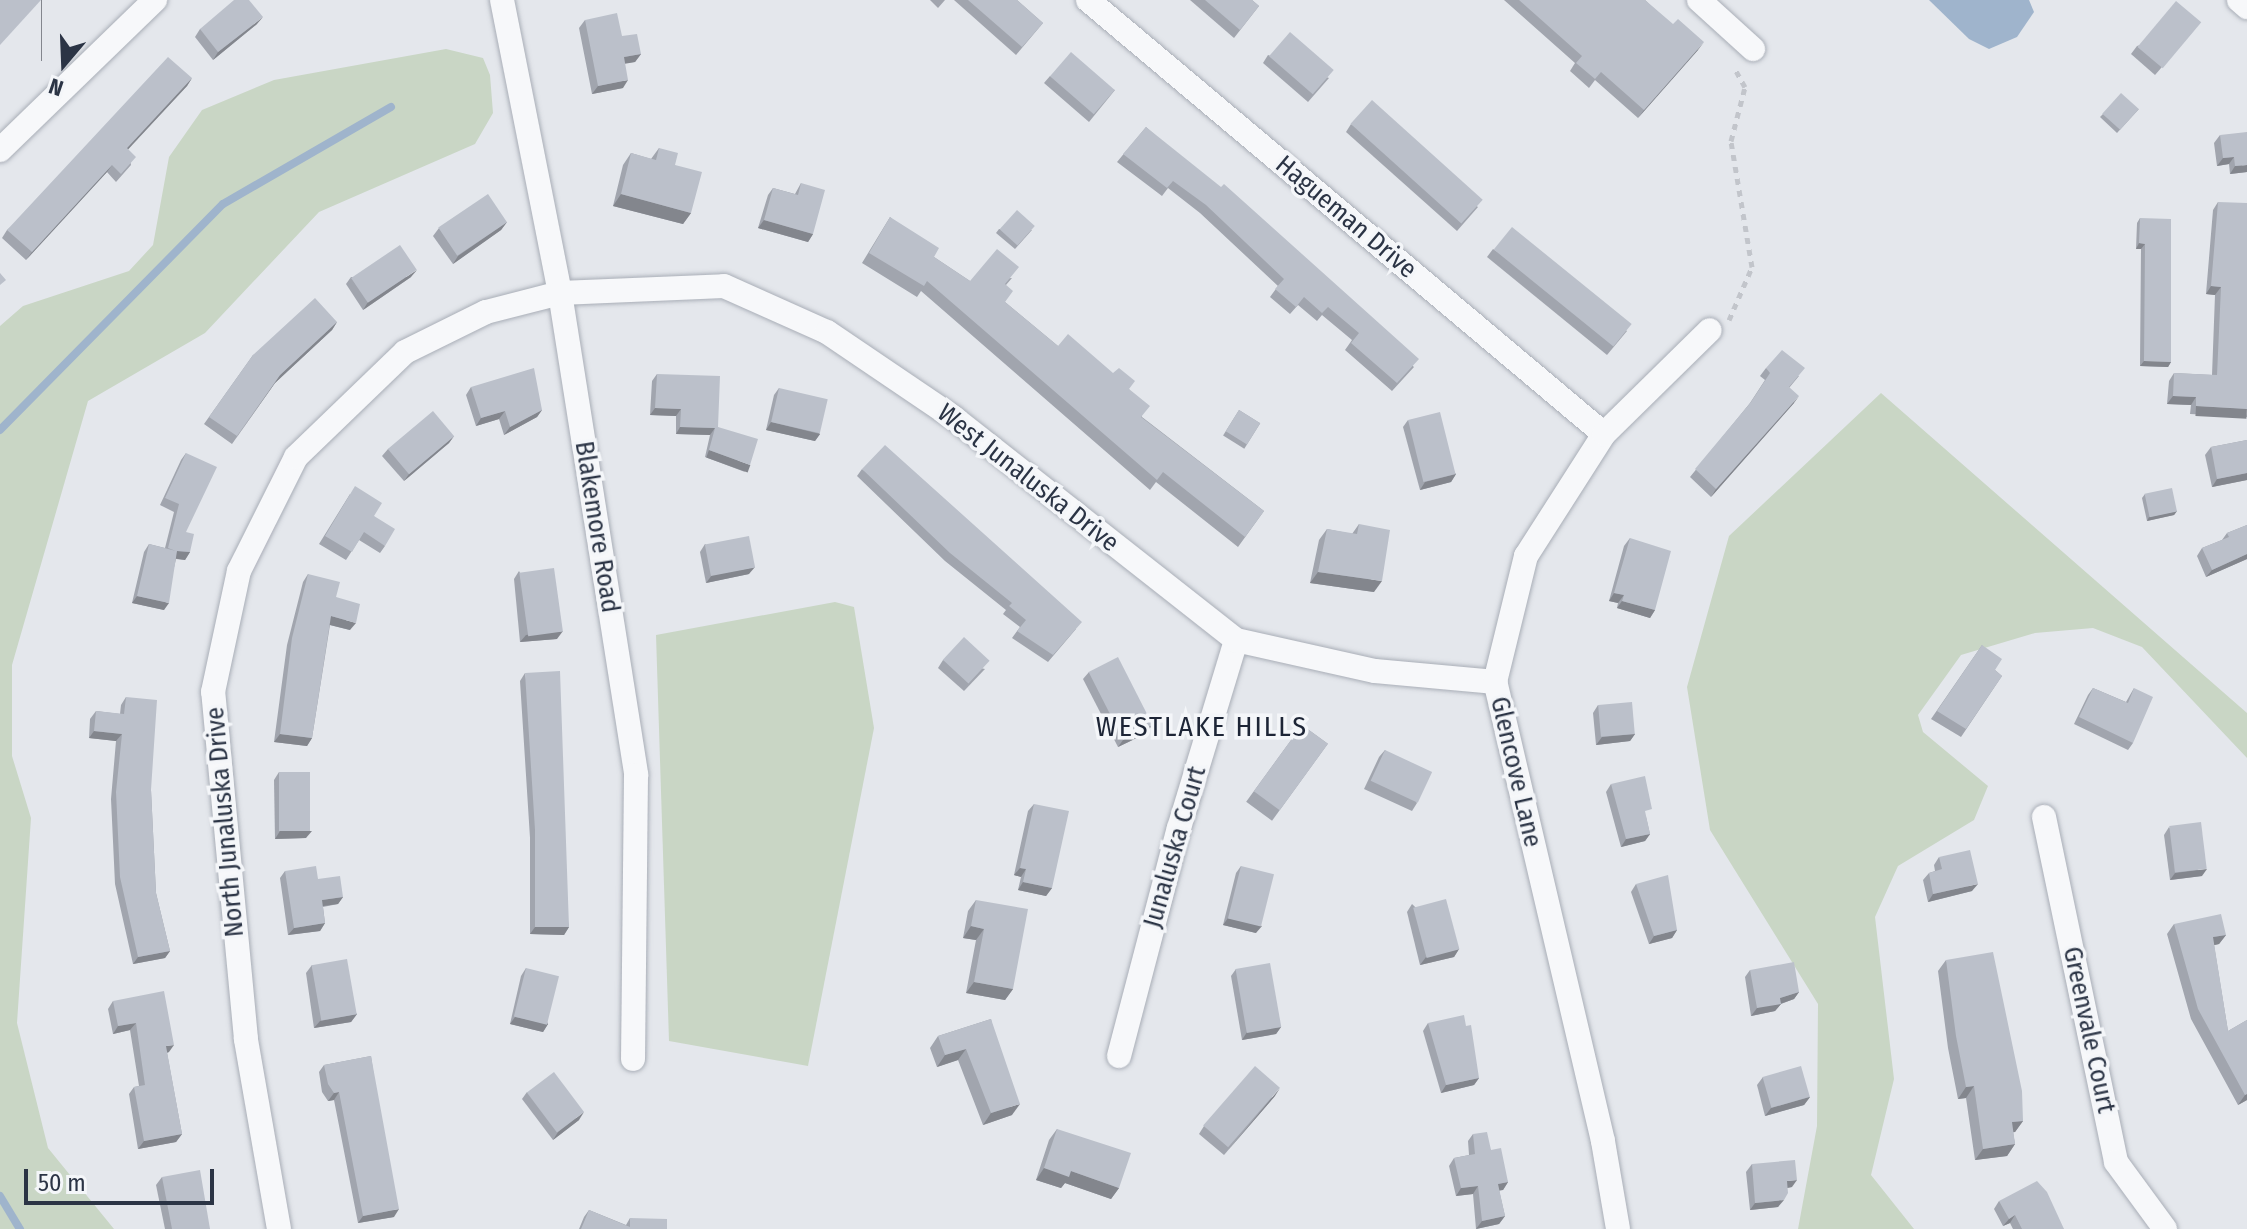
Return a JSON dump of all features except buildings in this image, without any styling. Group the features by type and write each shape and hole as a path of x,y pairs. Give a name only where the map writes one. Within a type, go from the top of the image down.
{"street":[{"path":"0,150 155,0"},
{"name":"Blakemore Road","path":"502,0 560,293 636,775 633,1059"},
{"name":"Hagueman Drive","path":"1088,0 1604,434"},
{"path":"1699,0 1726,9 1753,49"},
{"path":"2239,0 2247,6"},
{"name":"West Junaluska Drive","path":"560,293 724,286 827,332 954,418 1236,640 1375,671 1495,682"},
{"name":"North Junaluska Drive","path":"279,1229 246,1039 213,692 239,571 296,457 405,352 486,312 560,293"},
{"name":"Glencove Lane","path":"1618,1229 1603,1141 1495,682 1526,556 1604,434 1710,330"},
{"name":"Junaluska Court","path":"1119,1056 1179,828 1236,640"},
{"name":"Greenvale Court","path":"2044,817 2116,1162 2165,1229"}],"path":[{"path":"1710,330 1729,320 1752,267 1731,141 1745,87 1731,63"}],"green space":[{"path":"446,49 483,58 490,75 493,113 475,144 319,212 205,333 88,401 12,665 12,756 31,818 17,1023 48,1148 114,1229 0,1229 0,326 23,306 129,271 153,245 169,157 202,110 274,80"},
{"path":"1881,393 2247,713 2247,758 2142,647 2093,628 2035,633 1961,655 1918,715 1923,732 1988,786 1974,820 1898,866 1875,917 1894,1079 1871,1175 1914,1229 1798,1229 1817,1126 1818,1004 1710,830 1687,687 1729,536"},
{"path":"835,602 854,607 874,728 808,1066 669,1041 656,635"}],"water":[{"path":"1929,0 2029,0 2034,12 2017,37 1989,49 1969,39"}],"waterway":[{"path":"0,430 223,204 391,107"},
{"path":"0,1196 20,1229"}],"district":[{"name":"WESTLAKE HILLS","path":"1202,727"}]}
